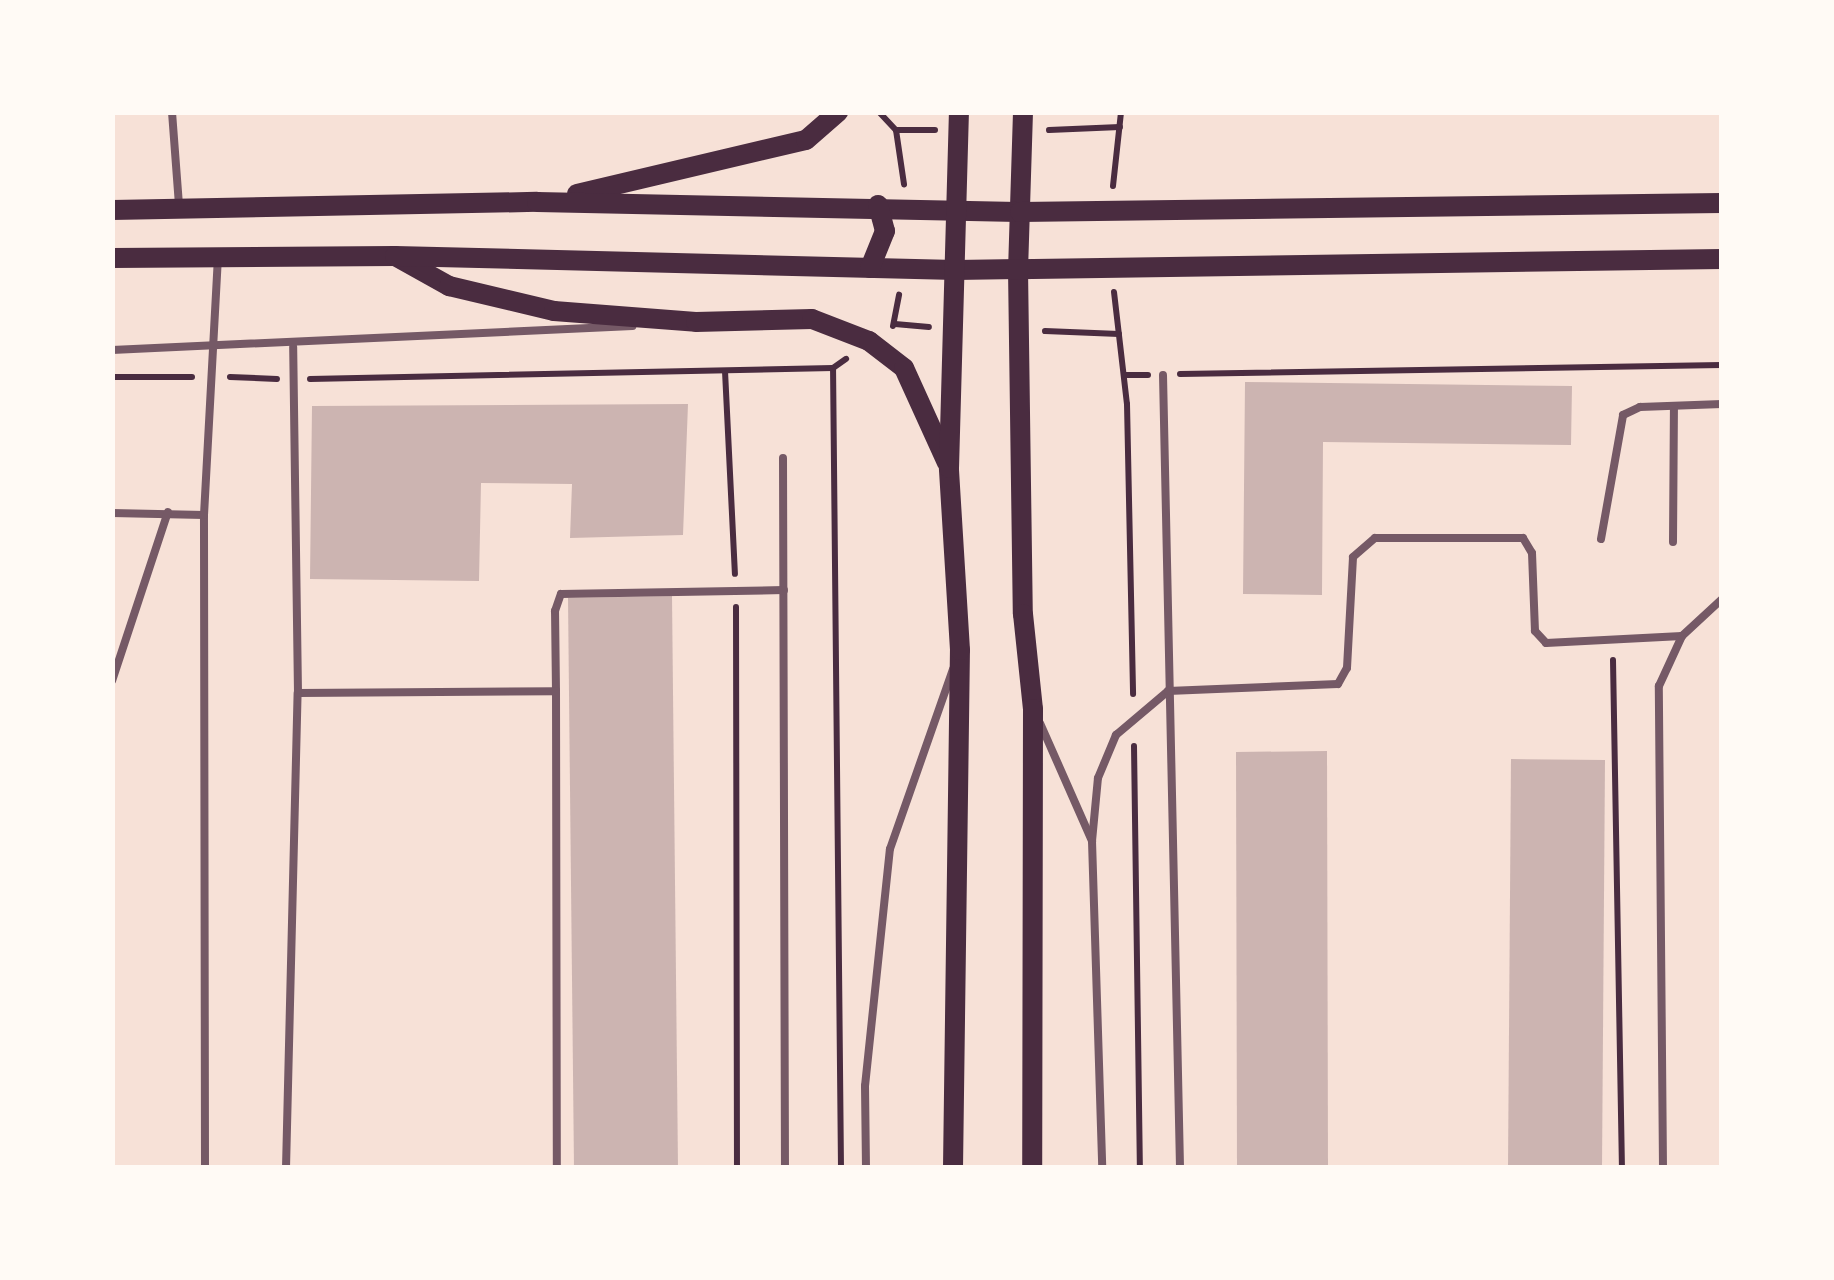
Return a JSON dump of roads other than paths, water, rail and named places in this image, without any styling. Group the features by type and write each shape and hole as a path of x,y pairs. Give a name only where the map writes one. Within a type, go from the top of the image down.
{"main road":[{"path":"537,202 806,140 838,112"},
{"path":"952,1168 960,650 949,468 959,122"},
{"path":"1023,122 1018,270 1023,614 1033,709 1032,1168"},
{"path":"112,210 537,202 878,205 1020,212 1722,204"},
{"path":"870,268 886,230 878,205"},
{"path":"395,256 449,286 554,311 696,322 812,319 869,341 904,368 949,468"},
{"path":"112,258 395,256 956,270 1722,260"}],"lane":[{"path":"172,112 179,210"},
{"path":"205,1168 204,515 218,257"},
{"path":"112,350 214,350 696,322"},
{"path":"286,1168 298,692 293,346"},
{"path":"1163,374 1180,1168"},
{"path":"1601,540 1623,415 1674,406 1722,404"},
{"path":"1673,542 1674,406"},
{"path":"784,458 785,1168"},
{"path":"112,682 168,512"},
{"path":"112,513 204,515"},
{"path":"1102,1168 1092,841 1098,778 1116,735 1168,691 1338,684 1347,668 1353,557 1375,538 1523,538 1532,553 1535,631 1546,643 1613,644 1682,636"},
{"path":"557,1168 555,611 561,594 784,590"},
{"path":"1663,1168 1660,686 1682,636 1722,599"},
{"path":"866,1168 865,1086 890,849 960,650"},
{"path":"298,692 556,691"},
{"path":"1033,709 1092,841"}]}
